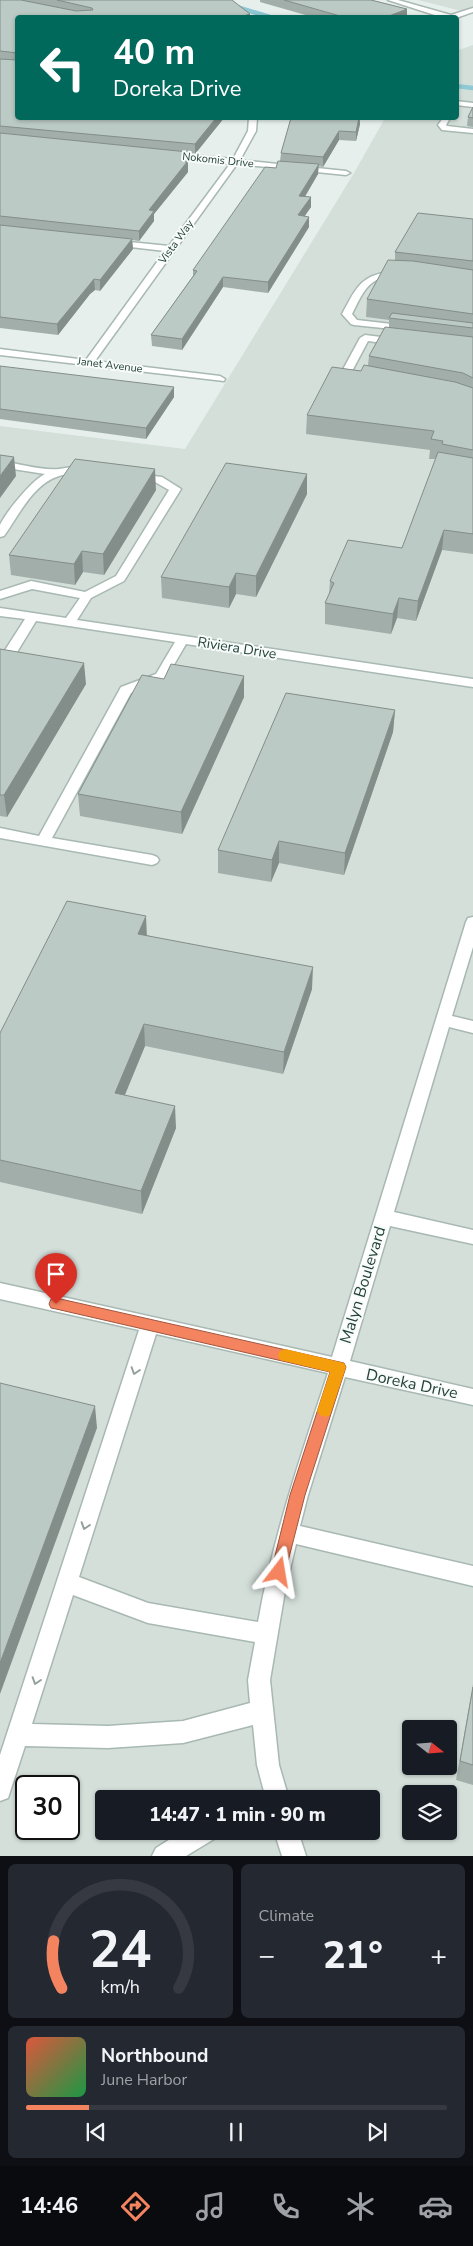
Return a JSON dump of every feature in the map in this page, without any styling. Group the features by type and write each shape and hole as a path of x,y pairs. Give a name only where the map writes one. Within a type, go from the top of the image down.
{"street":[{"path":"391,0 444,15"},
{"path":"459,16 473,10"},
{"path":"459,19 465,21"},
{"path":"459,103 473,105"},
{"name":"Vista Way","path":"88,363 246,146 252,131 253,120"},
{"path":"445,120 442,125 446,128 473,131"},
{"name":"Nokomis Drive","path":"156,154 346,173"},
{"path":"103,241 171,248"},
{"path":"408,276 378,274 363,285 347,314 354,322 421,330"},
{"path":"364,379 345,375 365,338 404,342"},
{"name":"Janet Avenue","path":"0,352 220,379"},
{"path":"0,464 54,472 73,469 102,472"},
{"path":"0,534 41,479 54,472"},
{"path":"70,622 87,596 120,578 175,489 158,479 120,475"},
{"path":"0,595 31,585 87,596"},
{"name":"Riviera Drive","path":"0,612 473,683"},
{"path":"0,663 6,660 32,617"},
{"path":"43,841 126,690 161,677 183,639"},
{"path":"0,833 152,860"},
{"name":"Malyn Boulevard","path":"275,1790 268,1765 259,1680 266,1634 288,1533 473,922"},
{"path":"443,1020 473,1027"},
{"path":"384,1217 473,1237"},
{"name":"Doreka Drive","path":"0,1291 473,1397"},
{"path":"0,1790 150,1325"},
{"path":"288,1533 473,1576"},
{"path":"67,1583 148,1613 266,1634"},
{"path":"18,1735 108,1737 183,1732 262,1711"},
{"path":"164,1856 191,1840"},
{"path":"289,1840 294,1856"}],"shaded area":[{"path":"418,0 473,0 473,14"},
{"path":"473,45 473,1856 0,1856 0,426 185,449 354,173 384,120 459,120 459,50"}],"building":[{"path":"0,0 21,0 76,11 93,10 92,8 57,0 232,0 250,14 15,15 15,53 0,51"},
{"path":"284,0 371,0 407,9 392,15 336,15"},
{"path":"0,59 15,60 15,120 214,120 195,144 0,126"},
{"path":"473,107 473,118 468,117"},
{"path":"290,120 359,120 356,132 339,131 323,157 281,153"},
{"path":"0,133 188,152 181,161 187,162 149,210 154,211 139,231 0,216"},
{"path":"278,161 319,164 299,196 311,197 298,215 309,217 268,282 223,277 182,339 151,335 197,271 193,270 265,167 276,168"},
{"path":"418,213 473,219 473,261 395,252"},
{"path":"0,225 132,239 100,280 94,279 57,324 0,317"},
{"path":"388,260 413,261 473,270 473,314 367,299"},
{"path":"392,313 473,323 473,328 389,318"},
{"path":"385,327 473,337 473,378 463,373 369,356"},
{"path":"364,365 455,382 473,388 473,450 442,444 443,441 431,439 434,431 307,415 332,367 361,371"},
{"path":"0,366 174,387 146,428 0,409"},
{"path":"438,452 473,458 473,534 444,530 418,601 399,598 393,614 325,603 334,583 330,581 348,540 402,548"},
{"path":"0,455 14,457 0,476"},
{"path":"75,459 155,469 103,554 82,551 74,564 9,555"},
{"path":"226,463 307,474 256,576 236,573 229,587 161,577"},
{"path":"0,649 84,663 4,795 0,795"},
{"path":"171,664 244,676 181,812 78,794 142,675 164,679"},
{"path":"286,693 395,710 345,853 279,841 272,860 218,850"},
{"path":"67,901 146,916 138,934 313,967 284,1052 144,1024 115,1093 175,1106 141,1191 0,1160 0,1033"},
{"path":"0,1383 95,1406 0,1663"},
{"path":"473,1687 473,1765 460,1761"}],"waterway":[{"path":"214,0 263,15"},
{"path":"459,86 473,88"}],"slow traffic":[{"path":"285,1355 339,1367 325,1411"}],"route":[{"path":"56,1304 339,1367 298,1495 279,1572"}]}
